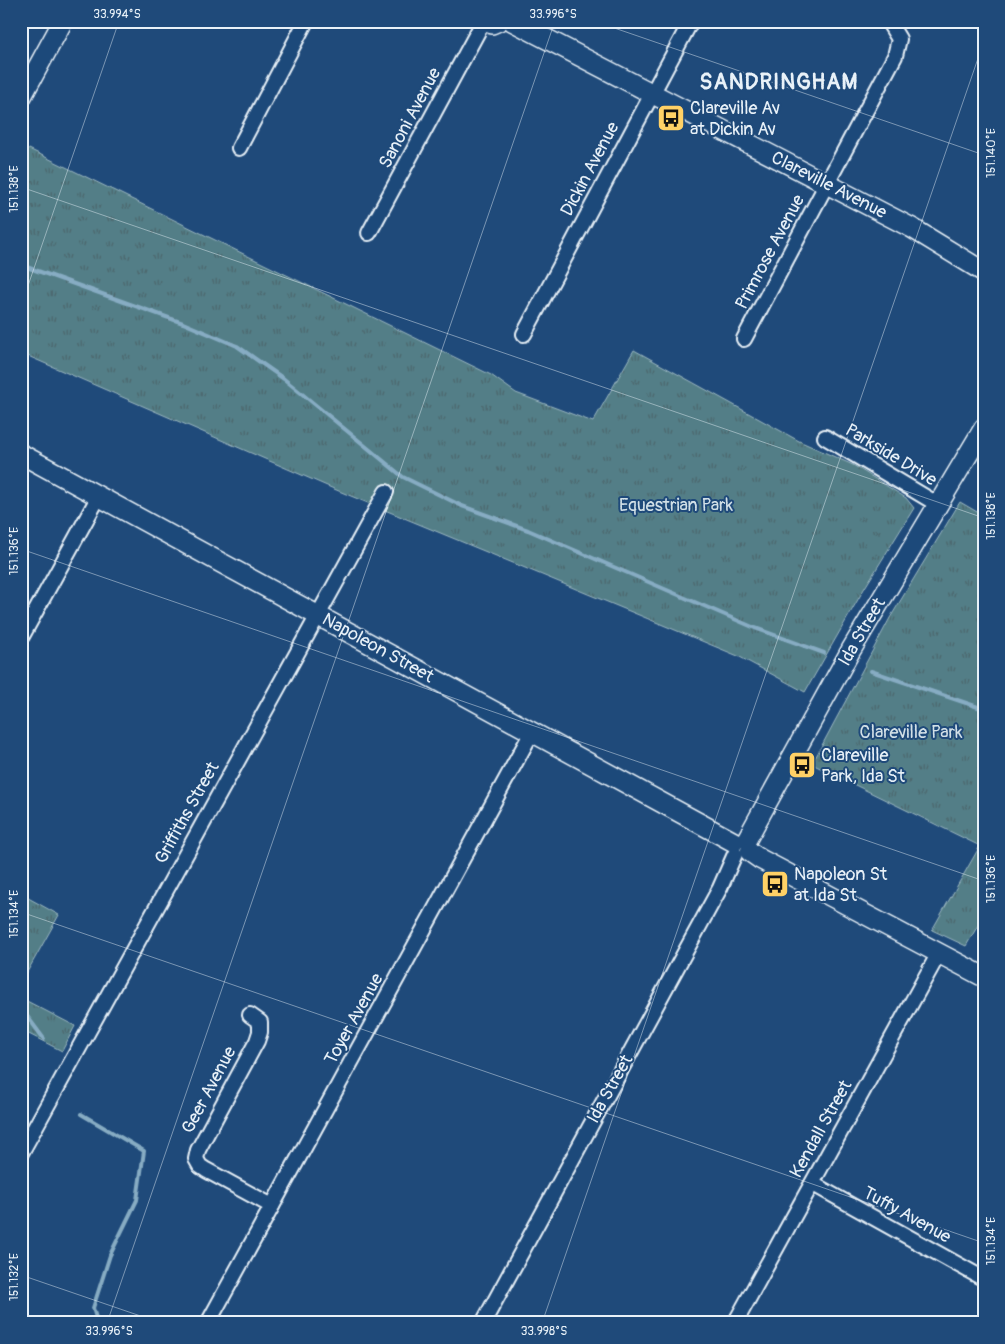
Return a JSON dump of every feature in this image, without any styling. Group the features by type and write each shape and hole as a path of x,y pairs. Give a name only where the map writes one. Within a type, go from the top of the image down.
{"street":[{"path":"21,98 63,21"},
{"path":"240,148 306,21"},
{"name":"Clareville Avenue","path":"512,21 912,228 984,272"},
{"name":"Dickin Avenue","path":"524,334 691,21"},
{"name":"Primrose Avenue","path":"744,339 895,56 898,40 888,21"},
{"name":"Sanoni Avenue","path":"369,232 488,22"},
{"name":"Ida Street","path":"483,1323 851,650 984,428"},
{"name":"Parkside Drive","path":"824,437 938,504"},
{"name":"Napoleon Street","path":"21,454 742,847 760,859 984,977"},
{"name":"Griffiths Street","path":"21,1153 386,492"},
{"path":"21,638 99,496"},
{"name":"Toyer Avenue","path":"208,1323 532,732"},
{"name":"Kendall Street","path":"735,1323 938,953"},
{"name":"Geer Avenue","path":"250,1015 260,1022 260,1032 257,1041 198,1150 196,1159 200,1166 206,1170 272,1206"},
{"name":"Tuffy Avenue","path":"812,1184 984,1279"}],"green space":[{"name":"Equestrian Park","path":"29,149 491,375 516,393 593,422 634,350 799,441 853,465 906,498 914,508 864,589 805,692 738,656 334,489 21,353 21,161"},
{"name":"Clareville Park","path":"960,502 984,516 984,915 966,946 932,930 980,846 812,764 890,618"},
{"path":"21,894 59,915 21,983"},
{"path":"21,998 75,1026 62,1051 21,1030"}],"waterway":[{"path":"21,265 183,323 237,346 284,379 403,477 462,506 528,530 755,628 824,653"},
{"path":"871,671 984,709"},
{"path":"21,1008 44,1039"},
{"path":"81,1114 144,1151 137,1200 110,1255 93,1308 96,1318 105,1323"}],"place":[{"name":"Clareville Av at Dickin Av","path":"671,118"},
{"name":"Clareville Park, Ida St","path":"802,765"},
{"name":"Napoleon St at Ida St","path":"775,884"}],"district":[{"name":"SANDRINGHAM","path":"779,82"}]}
